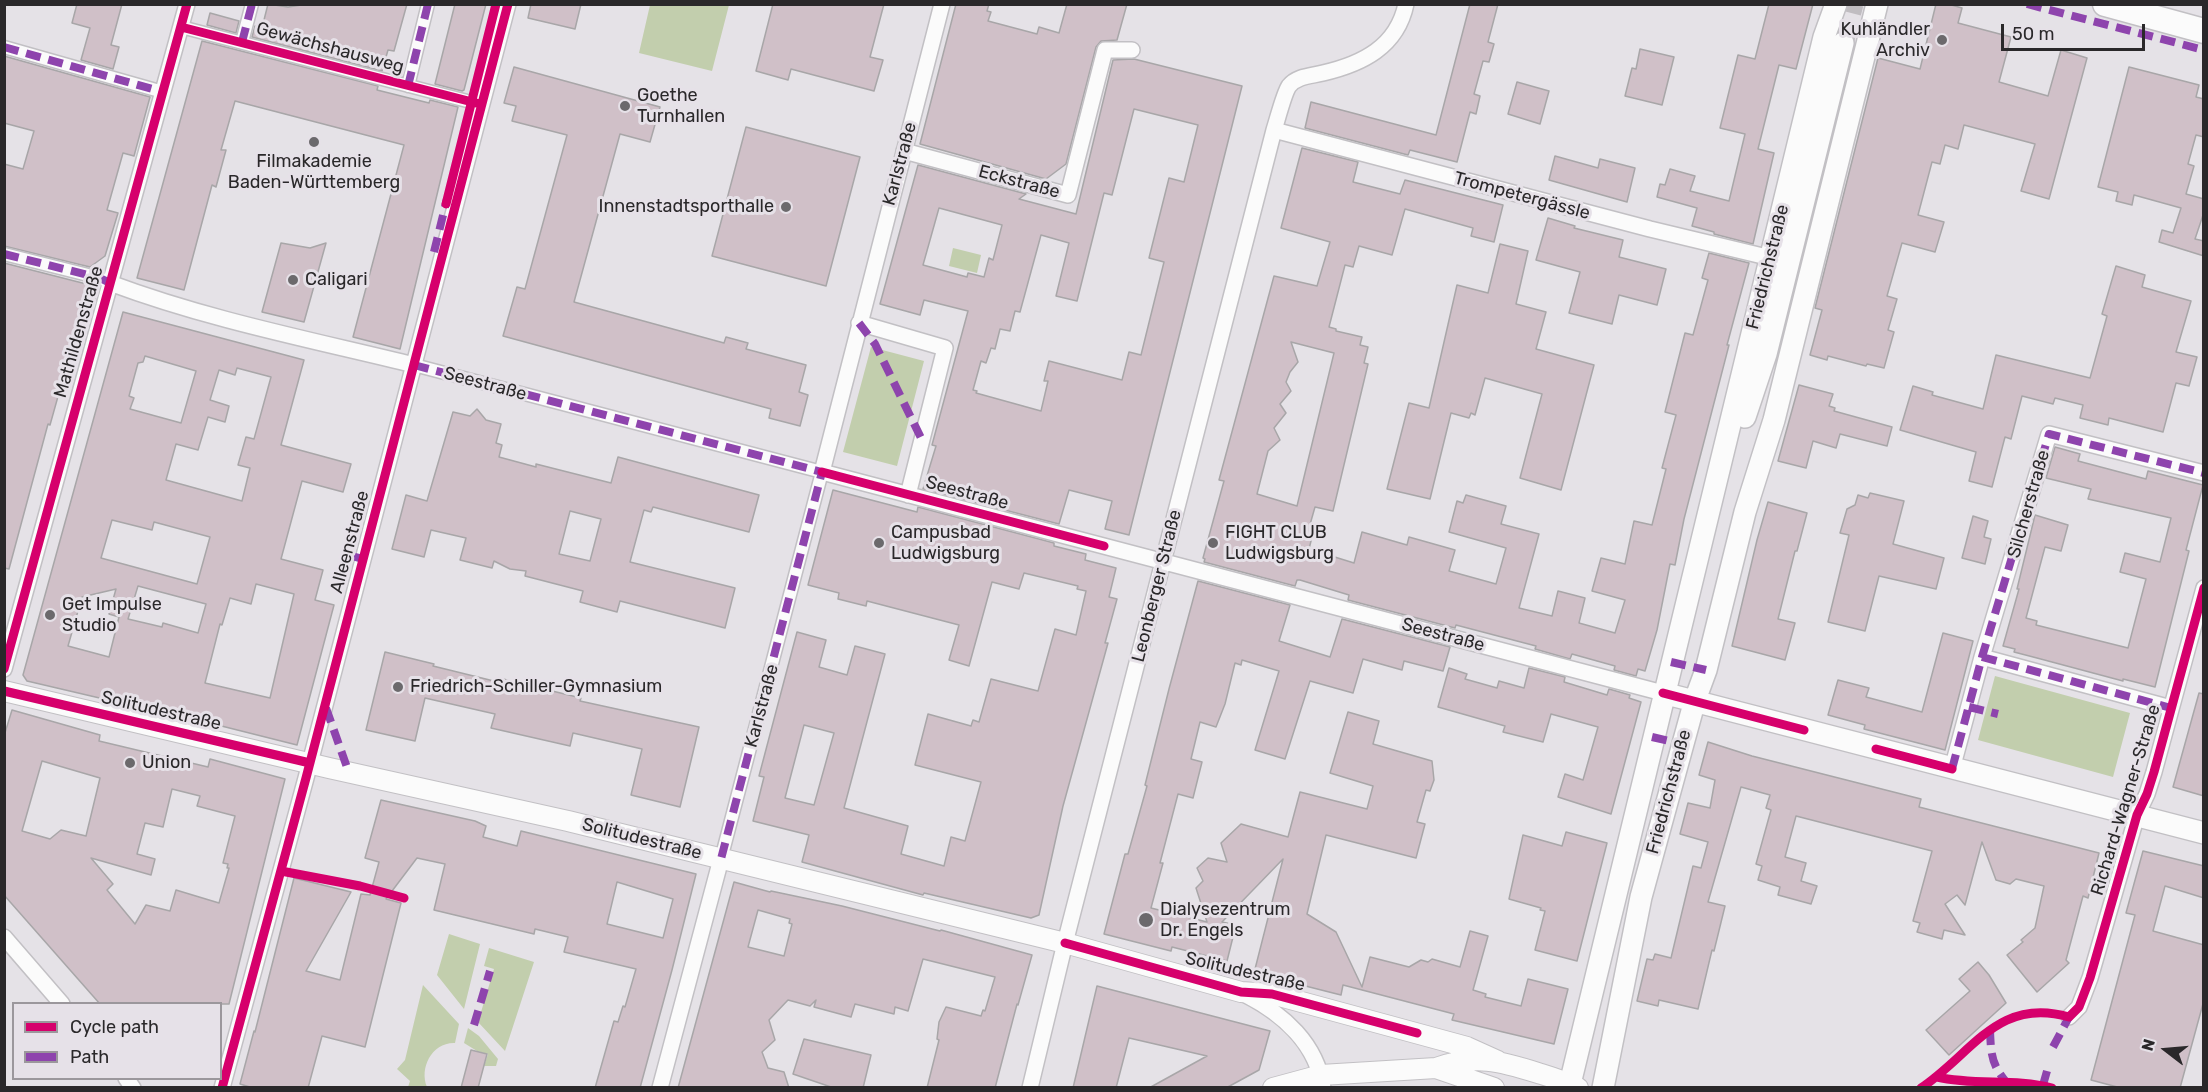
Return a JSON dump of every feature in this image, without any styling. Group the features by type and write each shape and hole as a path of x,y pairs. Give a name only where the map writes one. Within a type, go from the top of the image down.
{"main road":[{"name":"Friedrichstraße","path":"1572,1086 1663,693 1824,37 1836,4"},
{"name":"Friedrichstraße","path":"1601,1083 1641,897 1695,700 1706,670 1745,512 1774,420 1877,4"},
{"path":"2105,4 2204,31"},
{"name":"Friedrichstraße","path":"1704,531 1721,498 1766,354 1843,43"},
{"name":"Friedrichstraße","path":"1745,512 1744,484 1759,411 1766,354"},
{"path":"1663,693 2204,833"}],"street":[{"name":"Mathildenstraße","path":"4,669 187,4"},
{"path":"242,42 252,4"},
{"path":"408,86 429,4"},
{"name":"Alleenstraße","path":"222,1088 310,763 508,4"},
{"name":"Karlstraße","path":"660,1088 942,4"},
{"name":"Leonberger Straße","path":"1030,1088 1065,943 1274,130 1289,87 1304,76 1323,73 1364,60 1389,41 1404,15 1406,4"},
{"name":"Gewächshausweg","path":"181,27 471,102"},
{"path":"4,47 163,92"},
{"name":"Eckstraße","path":"904,151 1068,195 1105,50 1132,50"},
{"name":"Trompetergässle","path":"1274,130 1650,229 1771,258"},
{"name":"Seestraße","path":"4,254 100,278 164,302 324,345 414,365 1663,693"},
{"path":"859,323 945,348 908,495"},
{"name":"Silcherstraße","path":"1982,657 2049,434 2204,473"},
{"name":"Richard-Wagner-Straße","path":"2069,1017 2079,1007 2090,978 2137,815 2151,783 2204,588"},
{"path":"1952,769 1982,657 2171,708"},
{"name":"Solitudestraße","path":"4,691 310,763 524,810 1065,943 1241,992 1272,994 1467,1047 1572,1086"},
{"path":"4,937 60,1002"},
{"name":"Solitudestraße","path":"1241,992 1266,1005 1295,1029 1314,1057 1322,1081"},
{"path":"1273,1088 1436,1068 1460,1062 1498,1060"},
{"path":"1436,1068 1494,1088"}],"green space":[{"path":"650,5 729,5 712,71 639,53"},
{"path":"953,248 981,255 977,273 949,266"},
{"path":"871,347 924,361 897,466 843,452"},
{"path":"1995,676 2130,713 2113,777 1978,740"},
{"path":"449,934 480,944 464,1009 437,975"},
{"path":"489,948 534,962 505,1051 478,1022 494,969 484,966"},
{"path":"423,985 459,1024 455,1043 440,1047 429,1058 425,1072 427,1087 408,1087 410,1081 397,1069 405,1060"},
{"path":"468,1028 479,1036 498,1059 496,1066 484,1066 488,1054 477,1051 464,1043"}],"building":[{"path":"77,4 122,4 111,45 119,47 113,69 81,60 90,28 72,23"},
{"path":"268,4 288,7 308,4 407,4 394,51 388,50 382,71 252,37 255,26 262,28"},
{"path":"455,4 486,4 462,91 435,84"},
{"path":"531,4 581,4 575,29 528,18"},
{"path":"773,4 884,4 870,57 883,60 874,91 791,69 788,80 756,71"},
{"path":"956,4 989,4 987,11 991,12 988,21 1037,34 1039,27 1059,33 1067,4 1127,4 1117,40 1101,41 1096,47 1066,164 1046,179 920,144"},
{"path":"1470,4 1498,4 1488,42 1494,44 1489,62 1483,61 1474,94 1480,96 1476,114 1470,112 1457,162 1410,150 1408,155 1305,128 1311,102 1436,135"},
{"path":"1769,4 1813,4 1796,69 1779,65 1758,149 1774,153 1753,244 1692,226 1697,208 1657,197 1660,184 1665,185 1670,169 1695,176 1690,191 1729,201 1745,134 1720,128 1738,55 1755,59"},
{"path":"1936,4 1948,4 1962,8 1958,23 2011,37 1999,82 2048,96 2061,50 2087,58 2049,199 2021,191 2035,144 1964,125 1958,149 1945,145 1940,164 1932,162 1918,215 1944,222 1935,252 1902,243 1887,296 1897,299 1888,330 1894,332 1884,368 1867,364 1866,366 1828,356 1827,360 1810,355 1822,310 1815,308 1878,58 1920,69"},
{"path":"210,13 239,21 236,33 207,25"},
{"path":"202,41 378,86 377,90 429,103 430,100 458,107 400,349 353,337 404,145 235,101 221,150 226,150 216,187 212,185 184,290 137,278"},
{"path":"1640,49 1674,57 1662,105 1625,96 1632,68 1636,69"},
{"path":"4,56 150,97 134,156 123,153 107,210 118,213 105,256 90,267 4,246 4,164 23,169 34,131 4,123"},
{"path":"1134,59 1242,86 1129,535 1105,529 1112,501 1069,490 1059,524 923,489 936,446 932,445 968,311 924,300 920,315 880,304 918,165 1026,194 1019,199 1076,214 1113,60","holes":["1134,109 1198,125 1184,182 1169,178 1149,258 1164,262 1141,355 1129,352 1122,380 1049,361 1044,381 1048,381 1041,411 976,393 977,391 973,390 981,361 986,363 991,348 995,349 1000,329 1010,331 1015,311 1020,312 1041,235 1069,243 1056,296 1077,301 1104,193 1112,195","939,208 1002,225 993,260 989,258 984,277 968,273 967,277 923,265"]},
{"path":"514,67 660,107 650,142 620,134 574,302 724,343 726,337 748,343 746,349 806,365 799,392 808,395 800,426 769,418 771,409 503,336 517,287 525,289 567,135 512,121 516,106 504,103"},
{"path":"2129,67 2199,85 2196,97 2204,99 2204,137 2196,135 2188,164 2194,166 2186,194 2204,199 2204,212 2195,239 2204,241 2204,256 2159,242 2162,230 2173,233 2181,208 2134,195 2132,205 2116,201 2118,192 2098,187"},
{"path":"1517,82 1549,91 1540,124 1508,114"},
{"name":"Innenstadtsporthalle","path":"746,127 860,157 826,286 712,256"},
{"path":"1302,148 1358,162 1353,182 1400,194 1405,180 1503,205 1494,242 1471,236 1473,228 1405,209 1392,255 1359,246 1353,267 1345,265 1329,327 1362,337 1360,345 1368,347 1364,363 1368,364 1333,511 1315,507 1307,535 1312,537 1309,549 1354,563 1362,532 1407,545 1409,537 1455,550 1449,571 1496,584 1506,548 1449,532 1457,501 1463,503 1466,495 1506,506 1501,524 1539,534 1519,608 1552,616 1558,591 1585,598 1579,623 1615,633 1625,600 1592,591 1601,558 1625,564 1634,521 1652,525 1666,469 1662,468 1676,415 1665,412 1685,333 1693,335 1708,280 1702,278 1709,253 1749,263 1684,519 1675,565 1670,564 1657,630 1645,671 1638,669 1636,676 1614,670 1615,666 1572,654 1570,659 1535,649 1536,646 1348,600 1349,595 1300,580 1297,580 1295,586 1204,562 1203,558 1224,481 1219,480 1274,276 1317,286 1330,242 1281,228","holes":["1291,342 1334,353 1297,506 1257,494 1268,451 1280,440 1274,428 1286,413 1280,404 1291,391 1286,382 1298,362"]},
{"path":"1555,156 1598,168 1600,159 1635,168 1627,202 1549,180"},
{"path":"1548,218 1575,226 1574,228 1623,240 1619,257 1666,269 1657,305 1619,295 1612,324 1569,313 1580,272 1536,260"},
{"name":"Caligari","path":"281,243 310,248 326,243 304,322 262,312"},
{"path":"1500,244 1528,251 1516,304 1546,312 1536,349 1594,365 1561,490 1520,478 1542,394 1485,378 1475,415 1471,413 1469,418 1451,413 1430,499 1387,489 1409,403 1429,408 1457,285 1488,293"},
{"path":"4,263 98,287 72,378 64,375 50,425 48,424 9,569 4,568"},
{"path":"2116,266 2145,275 2142,287 2191,301 2176,352 2197,357 2189,386 2176,383 2163,432 2109,418 2108,425 2080,418 2083,405 2055,398 2053,404 2022,396 2011,439 2005,437 1992,487 1969,481 1976,452 1900,430 1913,386 1933,392 1932,395 1983,409 1996,355 2090,378 2107,316 2102,314"},
{"path":"123,312 304,360 281,445 351,464 343,492 302,481 281,559 323,570 315,600 334,605 297,745 138,705 138,707 27,681 23,675","holes":["145,356 196,371 181,423 130,409 134,398 129,396 138,363 143,362","237,368 271,377 254,439 246,437 238,465 250,468 242,501 166,480 176,444 198,450 208,417 225,422 229,406 210,400 219,370 235,375","112,520 152,530 154,522 210,537 197,584 101,558","256,584 294,594 270,698 205,683 220,624 222,625 230,598 251,604","138,586 206,604 198,633 163,623 162,627 128,619","116,589 109,614 119,617 109,657 68,646 82,597"]},
{"path":"1799,385 1833,394 1829,406 1835,408 1834,411 1892,427 1887,446 1840,434 1836,448 1813,441 1806,468 1778,461"},
{"path":"477,409 486,420 501,424 496,443 502,445 499,457 611,483 618,457 759,495 749,532 653,507 651,512 644,510 630,562 735,588 725,628 620,601 617,612 580,602 583,591 525,576 526,571 510,569 494,561 492,568 460,560 466,538 431,530 424,557 392,549 406,495 427,501 453,412 470,416","holes":["570,511 601,519 590,561 559,554"]},
{"path":"2055,447 2080,454 2078,461 2146,479 2148,471 2203,485 2155,687 2123,679 2123,681 2014,652 2015,649 2003,646 2019,589 2017,589 2035,515 2068,525 2061,551 2045,547 2026,618 2037,621 2036,625 2128,648 2146,579 2120,572 2125,553 2160,562 2171,518 2088,499 2091,489 2046,478"},
{"path":"833,490 917,512 918,507 1054,543 1054,546 1086,554 1085,560 1116,568 1109,597 1117,599 1105,643 1108,643 1063,806 1039,915 1031,918 924,893 923,895 802,862 809,835 753,821 764,777 759,776 797,632 826,640 819,667 847,675 855,646 885,654 844,808 908,826 901,854 944,866 951,837 965,841 981,782 915,765 928,714 971,726 973,720 979,722 991,679 1038,691 1055,629 1076,635 1086,591 1077,589 1078,586 1024,573 1019,589 992,582 969,666 949,660 959,625 867,601 866,606 838,599 839,593 808,585","holes":["804,725 834,733 814,805 785,798"]},
{"path":"1870,493 1904,501 1893,544 1944,558 1936,589 1879,576 1865,631 1828,622 1849,535 1840,533 1847,509 1855,505 1858,495 1868,498"},
{"path":"1768,502 1807,513 1778,619 1795,623 1785,660 1732,646"},
{"path":"1973,516 1988,521 1984,537 1991,539 1985,564 1962,558"},
{"path":"1198,581 1290,605 1279,641 1330,657 1342,619 1450,647 1443,671 1404,661 1402,670 1363,659 1353,693 1310,681 1285,759 1255,750 1279,671 1242,660 1241,665 1235,663 1225,704 1216,727 1200,722 1191,759 1202,762 1193,798 1178,794 1151,908 1207,922 1196,888 1203,881 1197,868 1208,858 1227,862 1221,843 1241,824 1288,837 1300,792 1367,809 1373,786 1330,773 1348,712 1379,721 1373,744 1432,761 1434,780 1430,791 1426,790 1417,822 1425,824 1416,858 1326,835 1307,914 1336,932 1362,987 1370,957 1409,967 1421,960 1428,962 1432,959 1460,967 1470,931 1488,936 1473,990 1486,994 1485,997 1521,1006 1528,979 1568,989 1554,1044 1452,1020 1454,1014 1343,985 1341,995 1254,973 1283,859 1222,922 1236,925 1227,961 1172,947 1171,951 1104,934 1125,854 1128,854 1147,786 1145,785"},
{"path":"1943,633 1973,641 1945,750 1864,729 1865,725 1828,715 1838,680 1869,688 1866,697 1922,712"},
{"path":"385,652 502,683 503,679 581,698 580,701 699,727 680,807 631,795 642,749 573,733 570,746 491,728 495,714 425,698 415,741 366,730"},
{"path":"1449,668 1467,674 1465,679 1497,688 1499,681 1524,688 1529,668 1565,677 1564,682 1607,695 1609,689 1630,695 1629,698 1641,702 1611,814 1558,797 1565,774 1583,780 1598,727 1551,714 1543,742 1503,732 1505,726 1438,707"},
{"path":"2199,693 2204,694 2204,796 2173,787"},
{"path":"12,710 100,735 99,741 208,767 210,759 285,779 229,1004 222,1004 222,1002 98,1002 4,895 4,736","holes":["42,761 100,778 86,836 61,830 50,839 22,831","172,789 200,796 197,806 235,816 223,863 228,864 227,868 229,868 219,903 176,890 170,911 146,905 135,924 107,890 113,884 91,858 151,875 155,859 137,854 145,823 163,827"]},
{"path":"1708,742 1752,756 1921,799 1919,807 2099,853 2088,898 2083,896 2066,960 2069,963 2037,992 2007,955 2035,928 2044,886 2016,879 2010,884 1996,880 1982,842 1965,905 1957,895 1945,904 1965,935 1944,930 1942,939 1917,932 1920,923 1913,921 1932,851 1796,816 1785,857 1806,863 1801,881 1817,886 1811,904 1778,895 1780,887 1758,880 1762,866 1756,864 1771,810 1766,808 1770,795 1741,787 1708,902 1725,906 1698,1009 1659,1000 1658,1006 1637,1001 1647,959 1653,960 1655,954 1671,958 1693,866 1701,868 1708,842 1680,834 1688,803 1710,808 1715,780 1699,775"},
{"path":"381,800 475,821 486,826 483,837 517,846 521,831 696,874 640,1088 595,1088 614,1021 618,1022 623,1006 625,1007 636,969 564,952 568,937 535,929 534,934 434,910 445,864 417,858 386,899 401,903 365,1047 322,1036 308,1088 253,1088 240,1084 294,878 351,892 306,971 340,980 361,894 370,895 379,862 365,858","holes":["617,882 673,899 663,938 607,924"]},
{"path":"1566,832 1607,843 1577,961 1535,950 1545,911 1509,899 1523,835 1562,846"},
{"path":"2143,851 2204,866 2204,898 2165,886 2153,931 2204,945 2204,1000 2180,1088 2121,1088 2091,1080 2135,915 2126,913"},
{"path":"734,882 941,930 1032,955 995,1088 927,1088 939,1040 937,1039 939,1022 946,1007 981,1016 983,1010 985,1011 995,977 923,959 908,1011 895,1007 894,1014 855,1004 851,1017 814,1007 816,1000 810,1006 788,1000 769,1020 775,1040 762,1052 768,1068 784,1072 789,1088 678,1088","holes":["758,910 790,919 789,923 792,924 784,956 748,947"]},
{"path":"1978,962 2006,1003 1949,1055 1926,1030 1970,991 1959,979"},
{"path":"1097,986 1270,1031 1259,1070 1226,1088 1149,1088 1207,1056 1129,1038 1116,1088 1073,1088"},
{"path":"804,1039 871,1055 863,1088 834,1088 793,1074"},
{"path":"471,1050 487,1054 478,1088 461,1088"}],"tunnel":[{"path":"1843,43 1853,4"}],"marked path":[{"path":"242,42 252,4"},
{"path":"408,86 428,4"},
{"path":"2027,4 2204,50"},
{"path":"4,47 163,92"},
{"path":"434,252 447,199"},
{"path":"4,254 100,278 110,283"},
{"path":"859,323 875,344 922,440"},
{"path":"414,365 822,472 721,859"},
{"path":"1952,769 1982,657 2049,434 2204,473"},
{"path":"348,555 363,559"},
{"path":"1982,657 2171,708"},
{"path":"1671,662 1706,670"},
{"path":"1969,707 1998,714"},
{"path":"326,708 349,773"},
{"path":"1652,737 1682,744"},
{"path":"474,1025 490,971"},
{"path":"2053,1047 2069,1017 2066,1016"},
{"path":"1990,1030 1993,1058 2007,1083"},
{"path":"2043,1085 2047,1071"}],"cycle path":[{"path":"4,669 187,4"},
{"path":"446,204 496,4"},
{"path":"222,1088 306,778 508,4"},
{"path":"181,27 480,104"},
{"path":"822,472 1104,546"},
{"path":"1921,1088 2004,1021 2023,1014 2044,1013 2069,1017 2079,1007 2090,978 2137,815 2154,772 2204,588"},
{"path":"4,691 310,763"},
{"path":"1663,693 1804,730"},
{"path":"1876,749 1952,769"},
{"path":"281,871 360,886 404,898"},
{"path":"1065,943 1241,992 1272,994 1417,1033"},
{"path":"1937,1077 1951,1080 2023,1083 2052,1088"}],"place":[{"name":"Kuhländler Archiv","path":"1942,40"},
{"name":"Goethe Turnhallen","path":"625,106"},
{"name":"Filmakademie Baden-Württemberg","path":"314,142"},
{"name":"Innenstadtsporthalle","path":"786,207"},
{"name":"Caligari","path":"293,280"},
{"name":"Campusbad Ludwigsburg","path":"879,543"},
{"name":"FIGHT CLUB Ludwigsburg","path":"1213,543"},
{"name":"Get Impulse Studio","path":"50,615"},
{"name":"Friedrich-Schiller-Gymnasium","path":"398,687"},
{"name":"Union","path":"130,763"},
{"name":"Dialysezentrum Dr. Engels","path":"1146,920"}]}
